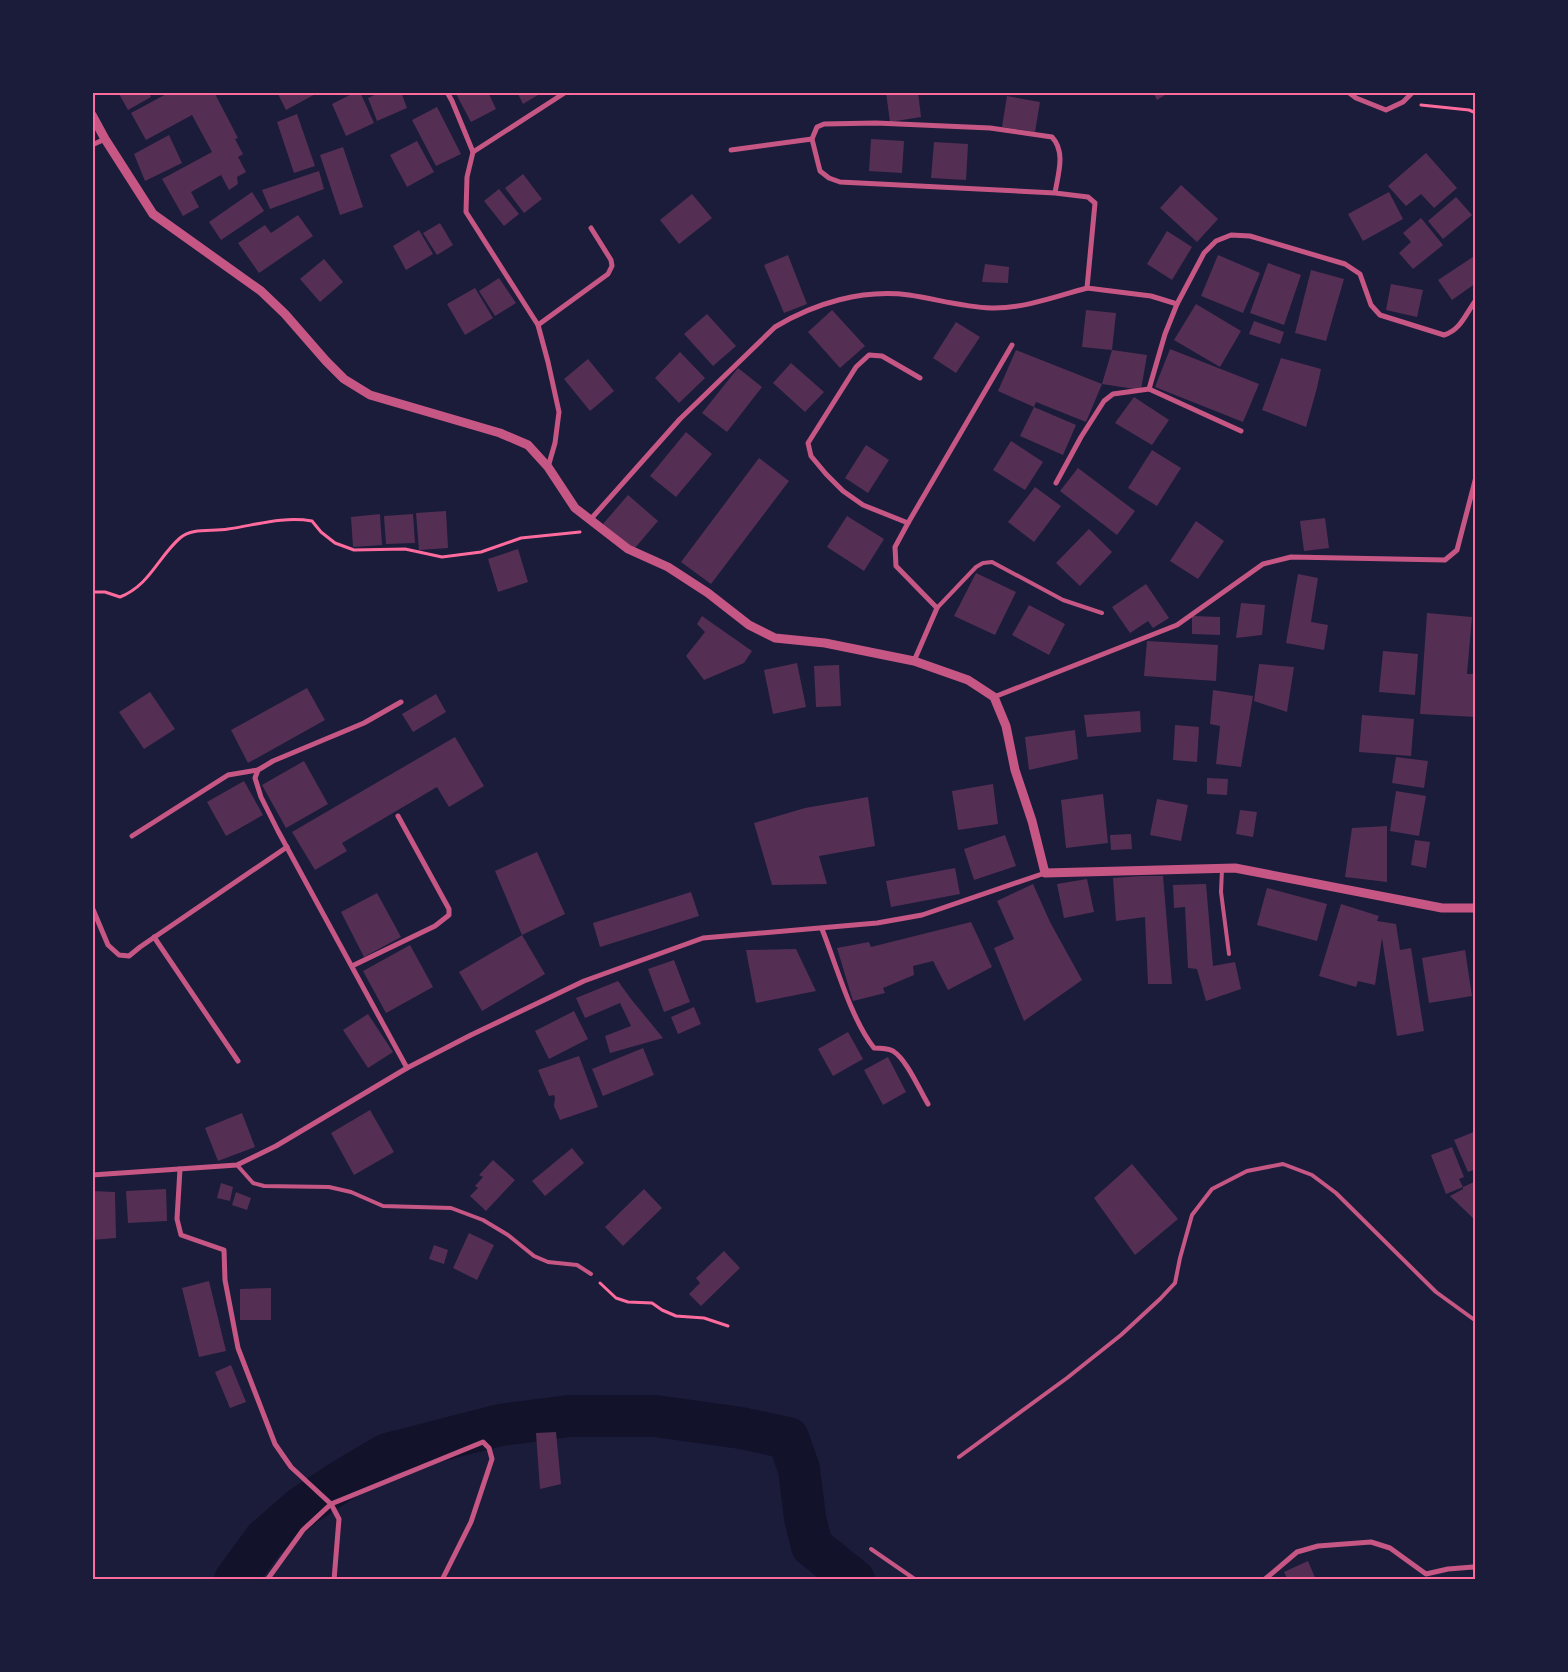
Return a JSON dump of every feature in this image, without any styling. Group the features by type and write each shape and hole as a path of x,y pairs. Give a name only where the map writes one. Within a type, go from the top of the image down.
{"street":[{"path":"447,92 472,152 466,212 538,325 559,412 555,443 548,468"},
{"path":"472,152 566,92"},
{"path":"1348,92 1356,98 1386,110 1403,102 1413,92"},
{"path":"92,115 105,139 153,214 261,291 285,314 344,379 370,395 500,433 528,445 548,468 574,508 628,549 668,567 708,593 749,625 775,638 825,643 914,661 968,680 994,697 1006,726 1015,770 1032,821 1045,873"},
{"path":"1055,193 1061,154 1058,144 1052,137 990,128 824,124 817,127 812,139 820,171 829,178 840,182 1055,193 1088,197 1095,203 1088,288"},
{"path":"92,145 105,139"},
{"path":"731,150 812,139"},
{"path":"538,325 611,270 611,260 591,228"},
{"path":"1149,389 1165,334 1177,304 1204,253 1216,241 1231,235 1250,236 1345,264 1360,274 1372,305 1380,315 1444,335 1453,332 1460,325 1476,300"},
{"path":"590,520 680,418 775,327 789,318 837,300 868,293 906,295 990,308 1010,308 1088,288 1151,296 1177,304"},
{"path":"914,661 936,608 896,566 895,547 1012,345"},
{"path":"908,523 862,506 843,491 811,456 808,443 856,367 868,355 882,356 920,378"},
{"path":"1056,482 1104,401 1113,394 1149,389 1240,432"},
{"path":"994,697 1177,625 1263,564 1291,557 1445,560 1457,550 1476,477"},
{"path":"132,836 228,775 258,770 273,761 364,723 401,702"},
{"path":"258,770 255,778 261,798 407,1068"},
{"path":"352,966 435,926 449,915 449,909 398,816"},
{"path":"92,907 108,944 119,955 130,956 154,937 287,847"},
{"path":"92,1175 237,1165 276,1146 407,1068 584,981 702,938 877,923 922,914 1045,873 1235,868 1442,908 1476,908"},
{"path":"822,929 853,1009 867,1039 874,1048 886,1048 903,1060 928,1104"},
{"path":"154,937 238,1060"},
{"path":"180,1169 177,1219 181,1235 224,1250 225,1280 238,1348 275,1444 291,1467 331,1504 339,1519 334,1580"},
{"path":"267,1580 303,1530 331,1504 483,1442 489,1448 492,1459 471,1522 442,1580"},
{"path":"1264,1580 1297,1552 1318,1546 1371,1542 1390,1548 1426,1577 1448,1569 1476,1568"}],"lane":[{"path":"936,608 976,567 992,562 1063,600 1102,613"},
{"path":"1222,868 1221,892 1228,954"},
{"path":"959,1458 1068,1378 1121,1335 1160,1299 1175,1283 1192,1215 1212,1189 1247,1171 1283,1164 1312,1175 1336,1193 1436,1292 1476,1321"},
{"path":"237,1165 253,1182 264,1186 330,1187 351,1192 383,1206 451,1208 484,1220 508,1235 534,1256 548,1262 577,1265 591,1274"},
{"path":"871,1549 916,1580"}],"path":[{"path":"1403,102 1435,108 1468,110 1476,113"},
{"path":"92,592 106,592 120,597 126,594 149,576 167,551 181,537 190,532 203,530 226,530 263,522 297,518 312,521 321,532 335,543 354,550 405,549 442,557 481,552 521,538 580,532 590,520"},
{"path":"591,1274 616,1298 628,1302 652,1303 676,1316 704,1318 728,1326"}],"building":[{"path":"118,92 149,92 151,97 128,110"},
{"path":"170,92 214,92 238,138 235,139 243,154 238,157 246,172 237,177 238,184 229,190 221,175 191,192 199,207 183,216 162,179 212,152 192,115 146,140 131,113"},
{"path":"277,92 319,92 286,110"},
{"path":"356,92 360,92 374,123 346,136 332,104"},
{"path":"381,92 401,92 407,108 377,121 368,98"},
{"path":"455,92 488,92 496,109 471,122"},
{"path":"517,92 543,92 523,104"},
{"path":"886,92 918,92 921,117 890,122"},
{"path":"1153,92 1170,92 1157,100"},
{"path":"1007,96 1040,102 1035,132 1002,127"},
{"path":"437,107 461,154 436,166 412,120"},
{"path":"297,114 315,166 294,173 277,122"},
{"path":"169,135 182,163 145,181 134,154"},
{"path":"871,139 904,141 902,173 869,171"},
{"path":"417,141 434,172 407,187 390,155"},
{"path":"934,142 968,144 966,180 931,178"},
{"path":"343,147 363,207 340,215 320,155"},
{"path":"1426,153 1457,188 1434,208 1421,194 1406,206 1388,186"},
{"path":"319,171 324,189 270,209 262,190"},
{"path":"523,174 542,199 524,213 505,188"},
{"path":"1181,185 1218,219 1197,242 1160,208"},
{"path":"499,189 519,214 504,226 484,201"},
{"path":"252,192 264,211 221,240 209,222"},
{"path":"1389,192 1403,219 1363,241 1348,214"},
{"path":"692,194 712,218 679,244 660,220"},
{"path":"1456,197 1472,215 1443,239 1428,221"},
{"path":"298,215 313,236 259,273 238,243 265,225 271,233"},
{"path":"1421,218 1443,245 1413,269 1399,253 1411,242 1403,233"},
{"path":"440,223 453,245 437,255 423,233"},
{"path":"419,230 433,254 406,270 393,246"},
{"path":"1167,231 1192,247 1172,280 1147,264"},
{"path":"788,255 807,304 784,313 764,265"},
{"path":"1218,255 1260,273 1243,313 1201,296"},
{"path":"1476,255 1476,283 1452,300 1438,280"},
{"path":"324,259 343,282 320,302 300,279"},
{"path":"1268,263 1301,275 1284,325 1250,313"},
{"path":"985,264 1009,267 1008,283 982,282"},
{"path":"1311,270 1344,279 1326,341 1295,333"},
{"path":"499,278 516,303 495,316 479,291"},
{"path":"1391,284 1423,290 1417,317 1386,310"},
{"path":"475,288 493,318 465,335 447,304"},
{"path":"1196,304 1241,331 1220,367 1174,340"},
{"path":"832,310 865,346 840,368 808,332"},
{"path":"1086,310 1116,313 1112,350 1082,347"},
{"path":"707,314 736,346 713,366 684,334"},
{"path":"1254,321 1284,332 1280,344 1249,334"},
{"path":"956,322 980,337 956,373 933,358"},
{"path":"1170,349 1259,384 1243,422 1155,387"},
{"path":"1016,350 1102,384 1086,422 1036,402 1034,407 998,391"},
{"path":"1112,350 1147,355 1141,390 1102,384"},
{"path":"680,352 705,378 679,403 655,378"},
{"path":"1281,358 1321,369 1306,427 1262,410"},
{"path":"588,359 614,391 590,411 564,379"},
{"path":"791,363 824,392 805,412 773,383"},
{"path":"738,368 762,387 727,432 702,413"},
{"path":"1134,397 1169,420 1152,445 1115,423"},
{"path":"1034,407 1076,425 1063,455 1020,436"},
{"path":"686,432 712,454 676,497 650,476"},
{"path":"1011,441 1043,462 1025,490 993,470"},
{"path":"866,445 889,460 868,493 845,478"},
{"path":"1152,450 1181,468 1157,506 1128,488"},
{"path":"759,458 789,481 711,584 681,562"},
{"path":"1078,468 1135,511 1117,535 1060,491"},
{"path":"1035,487 1061,506 1034,542 1008,522"},
{"path":"628,495 658,521 634,549 603,524"},
{"path":"446,511 448,548 419,550 416,513"},
{"path":"380,514 382,545 353,547 351,517"},
{"path":"413,514 415,543 386,544 384,516"},
{"path":"847,516 884,539 864,571 827,547"},
{"path":"1325,518 1329,548 1304,551 1300,521"},
{"path":"1196,521 1224,541 1198,579 1170,561"},
{"path":"1089,529 1112,552 1080,586 1056,563"},
{"path":"518,549 528,582 498,592 488,559"},
{"path":"976,573 1016,592 995,635 954,616"},
{"path":"1298,574 1318,578 1311,622 1328,625 1324,650 1286,643"},
{"path":"1146,584 1169,618 1153,628 1148,621 1130,633 1112,607"},
{"path":"1241,603 1265,605 1262,635 1236,638"},
{"path":"1029,605 1065,624 1049,655 1012,635"},
{"path":"1427,613 1472,617 1467,674 1476,674 1476,717 1420,714"},
{"path":"702,616 752,651 744,663 704,680 686,656 705,632 697,624"},
{"path":"1192,616 1220,617 1220,635 1192,634"},
{"path":"1147,641 1218,645 1216,681 1144,676"},
{"path":"1383,651 1418,654 1415,695 1379,692"},
{"path":"797,663 806,707 773,714 764,670"},
{"path":"1259,664 1294,667 1287,712 1254,701"},
{"path":"839,665 841,706 816,707 814,666"},
{"path":"307,688 325,720 248,763 231,730"},
{"path":"1213,690 1253,696 1241,767 1216,764 1220,726 1210,724"},
{"path":"150,692 175,729 144,749 119,712"},
{"path":"436,694 446,712 413,732 402,714"},
{"path":"1140,711 1141,732 1087,737 1084,715"},
{"path":"1362,715 1414,719 1411,756 1359,752"},
{"path":"1175,725 1199,727 1197,762 1173,760"},
{"path":"1075,730 1078,759 1029,770 1025,737"},
{"path":"455,737 484,786 449,807 437,787 342,843 347,851 315,870 292,832"},
{"path":"1396,757 1428,761 1424,788 1392,783"},
{"path":"304,761 328,804 286,828 262,785"},
{"path":"1207,778 1228,779 1227,795 1207,794"},
{"path":"244,781 263,815 226,836 207,802"},
{"path":"993,784 998,824 958,830 952,791"},
{"path":"1396,791 1426,796 1419,836 1390,831"},
{"path":"1103,794 1108,843 1066,848 1061,800"},
{"path":"868,797 875,846 819,856 827,884 772,885 754,823 805,808"},
{"path":"1157,799 1188,805 1181,841 1150,835"},
{"path":"1240,810 1257,812 1253,837 1236,834"},
{"path":"1387,826 1387,882 1345,877 1352,828"},
{"path":"1131,834 1132,849 1111,850 1110,835"},
{"path":"1005,835 1016,866 974,880 964,849"},
{"path":"1415,840 1430,842 1426,868 1411,865"},
{"path":"537,852 565,914 522,935 495,871"},
{"path":"955,868 960,894 891,907 886,881"},
{"path":"1163,876 1172,984 1148,984 1145,917 1116,921 1113,878"},
{"path":"1087,879 1094,912 1064,918 1057,884"},
{"path":"1033,884 1050,922 1082,980 1024,1021 994,948 1014,939 997,901"},
{"path":"1206,884 1213,966 1235,962 1241,989 1206,1001 1197,969 1188,968 1185,907 1174,908 1173,885"},
{"path":"1267,888 1327,904 1317,941 1257,925"},
{"path":"691,892 699,916 600,947 593,923"},
{"path":"377,893 401,937 364,957 341,912"},
{"path":"1341,904 1379,916 1377,921 1396,924 1400,950 1411,948 1424,1031 1397,1036 1382,938 1375,985 1358,981 1356,987 1319,976"},
{"path":"971,922 992,967 948,990 933,961 913,966 914,975 883,988 885,993 853,1001 837,948 869,942 871,947"},
{"path":"522,935 545,974 482,1011 459,972"},
{"path":"410,945 433,987 386,1013 363,971"},
{"path":"796,949 816,991 756,1003 746,950"},
{"path":"1465,950 1472,996 1429,1003 1422,958"},
{"path":"674,960 690,1002 664,1012 648,969"},
{"path":"618,981 663,1038 610,1053 605,1036 631,1026 620,1003 585,1018 576,998"},
{"path":"694,1007 701,1024 678,1034 671,1017"},
{"path":"574,1011 588,1039 549,1059 535,1031"},
{"path":"368,1014 393,1052 368,1068 343,1030"},
{"path":"848,1032 863,1059 833,1076 818,1049"},
{"path":"643,1048 654,1075 603,1096 592,1069"},
{"path":"579,1056 598,1107 560,1120 554,1106 554,1095 549,1096 538,1070"},
{"path":"888,1057 906,1092 883,1105 864,1070"},
{"path":"370,1110 394,1152 354,1175 331,1133"},
{"path":"242,1113 255,1147 218,1161 205,1128"},
{"path":"1476,1131 1476,1169 1468,1172 1454,1140"},
{"path":"1452,1147 1464,1177 1459,1179 1463,1187 1446,1194 1431,1155"},
{"path":"572,1148 584,1163 545,1196 532,1181"},
{"path":"493,1160 515,1180 486,1211 470,1196 478,1188 475,1186 483,1177 479,1175"},
{"path":"1132,1164 1178,1219 1135,1255 1094,1198"},
{"path":"1476,1181 1476,1221 1450,1196 1463,1189 1463,1187"},
{"path":"221,1183 233,1187 230,1201 217,1198"},
{"path":"166,1189 167,1221 128,1223 126,1191"},
{"path":"644,1189 662,1208 623,1246 605,1227"},
{"path":"92,1191 115,1192 116,1238 92,1240"},
{"path":"236,1192 251,1198 247,1210 232,1205"},
{"path":"469,1233 494,1245 477,1280 453,1268"},
{"path":"434,1245 448,1250 444,1264 429,1259"},
{"path":"724,1251 740,1268 701,1306 689,1294 700,1283 696,1278"},
{"path":"209,1281 226,1351 199,1357 182,1288"},
{"path":"271,1288 271,1320 240,1320 240,1289"},
{"path":"231,1365 246,1402 230,1408 215,1372"},
{"path":"556,1432 561,1484 540,1489 536,1433"},
{"path":"1308,1561 1316,1580 1288,1580 1284,1572"}],"waterway":[{"path":"235,1580 265,1539 302,1507 387,1454 500,1425 569,1416 655,1416 741,1428 788,1438 799,1469 805,1518 812,1546 854,1580"}]}
